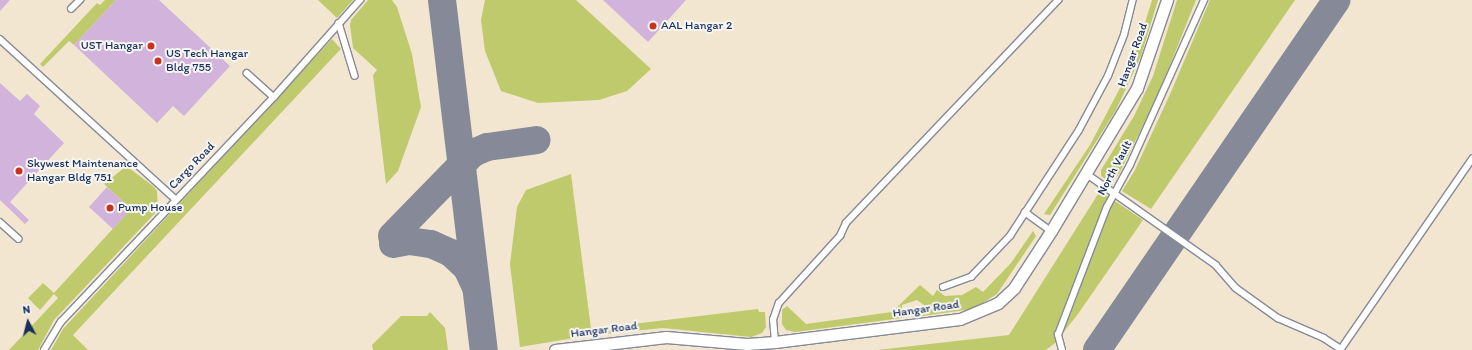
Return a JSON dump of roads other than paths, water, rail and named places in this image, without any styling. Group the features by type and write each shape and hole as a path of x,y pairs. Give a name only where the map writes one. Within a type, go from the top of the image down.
{"street":[{"name":"Hangar Road","path":"555,350 666,337 747,344 776,342 960,319 977,314 998,303 1014,288 1051,231 1087,174 1137,88 1167,0"}],"lane":[{"path":"72,9 80,0"},
{"name":"Cargo Road","path":"44,350 61,322 175,199 274,97 360,0"},
{"path":"776,342 773,320 779,303 840,236 846,223 1058,0"},
{"path":"943,287 971,277 1010,236 1079,130 1108,76 1124,35 1133,0"},
{"name":"North Vault","path":"1062,350 1058,335 1113,192 1130,165 1204,0"},
{"path":"339,23 355,76"},
{"path":"0,39 175,199"},
{"path":"247,73 274,97"},
{"path":"1087,174 1216,265 1236,288 1278,318 1324,338 1341,349 1472,159"},
{"path":"1025,212 1051,231"},
{"path":"0,222 19,239"}],"place":[{"name":"AAL Hangar 2","path":"653,26"},
{"name":"UST Hangar","path":"151,46"},
{"name":"US Tech Hangar Bldg 755","path":"158,61"},
{"name":"Skywest Maintenance Hangar Bldg 751","path":"19,171"},
{"name":"Pump House","path":"110,208"}]}
